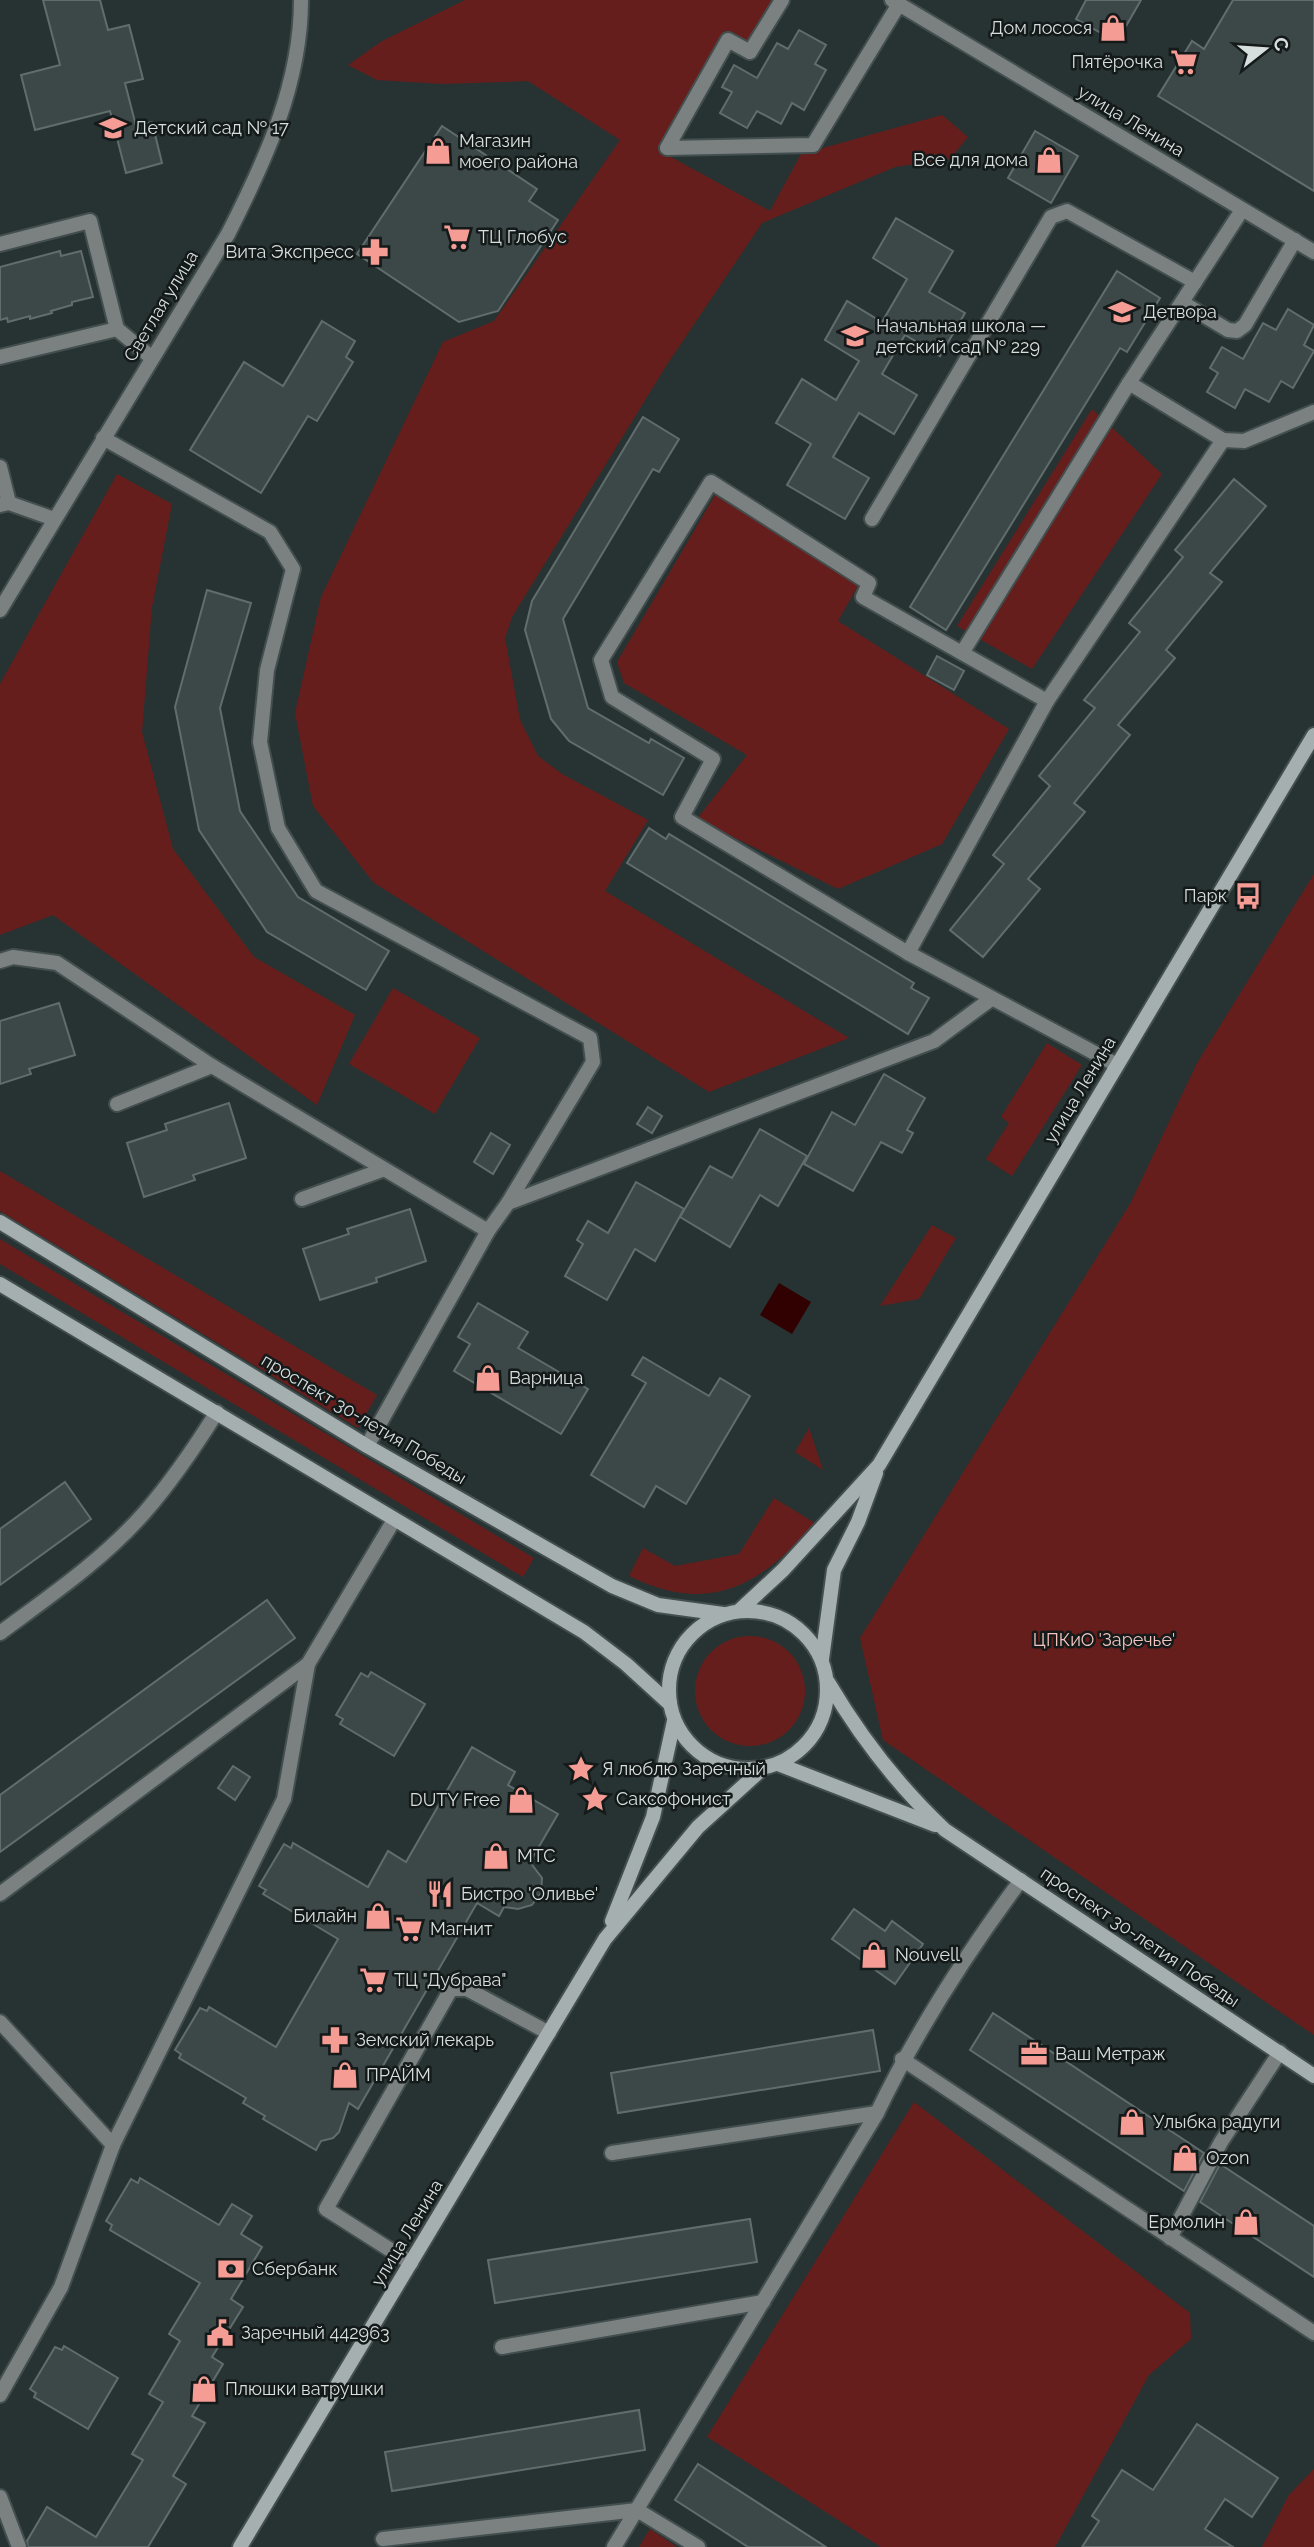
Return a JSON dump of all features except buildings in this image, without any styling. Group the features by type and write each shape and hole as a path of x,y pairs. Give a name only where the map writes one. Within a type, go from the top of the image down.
{"main road":[{"name":"улица Ленина","path":"822,1659 834,1570 858,1522 879,1465 1314,735"},
{"name":"проспект 30-летия Победы","path":"0,1222 367,1446 612,1586 658,1605 723,1614"},
{"path":"0,1284 584,1632 626,1664 670,1704"},
{"name":"улица Ленина","path":"740,1610 783,1570 879,1465"},
{"path":"740,1610 765,1611 789,1621 809,1637 822,1659 828,1682 826,1708 817,1732 800,1751 778,1765 762,1769 735,1769 710,1760 689,1744 674,1721 670,1704 669,1676 679,1649 698,1628 723,1614 740,1610"},
{"name":"проспект 30-летия Победы","path":"828,1682 854,1727 882,1764 911,1798 946,1830 1314,2076"},
{"name":"улица Ленина","path":"605,1939 653,1817 674,1721"},
{"name":"проспект 30-летия Победы","path":"778,1765 946,1830"},
{"name":"улица Ленина","path":"240,2547 605,1939 698,1827 762,1769"}],"street":[{"name":"Светлая улица","path":"0,610 228,234 260,171 288,95 301,24 301,0"},
{"path":"782,0 750,52 728,40 667,148 813,145 896,2"},
{"name":"улица Ленина","path":"896,2 1314,252"},
{"path":"962,653 1129,383 1242,210"},
{"path":"872,519 1051,218 1067,211 1195,282"},
{"path":"0,244 90,221 117,329 152,358"},
{"path":"1183,303 1228,330 1237,331 1245,325 1295,240"},
{"path":"0,357 117,329"},
{"path":"1129,383 1223,440 1244,441 1314,412"},
{"path":"103,438 270,532 293,569 267,670 260,742 278,828 316,891 590,1038 593,1062 508,1203 488,1231 367,1446"},
{"path":"908,953 1047,701 1223,440"},
{"path":"0,467 4,504 54,519"},
{"path":"1047,701 863,597 869,583 711,482 601,660 612,697 713,759 682,817 908,953 1117,1065"},
{"path":"0,961 12,957 57,962 212,1066 488,1231"},
{"path":"508,1203 934,1041 992,999"},
{"path":"117,1104 212,1066"},
{"path":"302,1199 382,1170"},
{"path":"0,1633 77,1576 144,1514 190,1456 217,1412"},
{"path":"0,2395 61,2287 113,2145 284,1799 308,1664 394,1520"},
{"path":"0,1894 308,1664"},
{"path":"614,2547 877,2113 902,2059 968,1951 1021,1880"},
{"path":"411,2263 326,2209 451,1989 467,1989 549,2033"},
{"path":"0,2022 113,2145"},
{"path":"1170,2238 1221,2142 1280,2052"},
{"path":"902,2059 1314,2333"},
{"path":"612,2154 877,2113"},
{"path":"502,2347 764,2302"},
{"path":"0,2497 19,2547"},
{"path":"383,2539 637,2510 698,2547"}],"green space":[{"path":"465,0 776,0 748,42 725,30 658,150 770,211 801,154 942,115 968,137 950,159 895,167 762,223 666,366 512,617 505,638 520,720 538,756 562,774 648,820 605,891 849,1038 709,1092 374,883 313,806 295,713 321,597 443,342 494,321 620,140 528,81 443,84 377,80 348,65 382,41"},
{"path":"1092,409 1162,474 1032,669 957,626"},
{"path":"117,474 172,504 152,607 142,732 173,849 254,957 355,1015 317,1105 53,915 0,935 0,684"},
{"path":"715,495 859,584 838,621 1009,729 942,844 838,889 697,819 747,755 624,683 617,662"},
{"name":"ЦПКиО 'Заречье'","path":"1314,874 1314,2035 883,1740 860,1638 1130,1204 1197,1063"},
{"path":"393,988 480,1038 435,1114 349,1064"},
{"path":"1047,1043 1082,1065 1012,1176 986,1159 1009,1123 1001,1117"},
{"path":"0,1171 377,1395 358,1428 0,1211"},
{"path":"932,1225 956,1238 919,1299 880,1306"},
{"path":"0,1239 534,1558 523,1577 0,1264"},
{"path":"809,1428 823,1470 795,1452"},
{"path":"774,1498 815,1523 795,1545 754,1578 732,1588 709,1593 685,1593 658,1588 629,1576 643,1548 675,1566 739,1554"},
{"path":"750,1636 771,1640 789,1652 801,1670 805,1691 801,1712 789,1730 771,1742 750,1746 729,1742 711,1730 699,1712 695,1691 699,1670 711,1652 729,1640"},
{"path":"914,2102 1190,2313 1191,2339 1149,2375 1055,2547 881,2547 707,2437"},
{"path":"1314,2469 1314,2547 1262,2547 1289,2495"},
{"path":"650,2529 677,2547 639,2547"}],"shaded area":[{"path":"779,1283 811,1302 792,1334 760,1315"}],"place":[{"name":"Дом лосося","path":"1113,28"},
{"name":"Пятёрочка","path":"1184,62"},
{"name":"Детский сад № 17","path":"113,128"},
{"name":"Магазин моего района","path":"438,151"},
{"name":"Все для дома","path":"1049,160"},
{"name":"ТЦ Глобус","path":"457,237"},
{"name":"Вита Экспресс","path":"375,252"},
{"name":"Детвора","path":"1122,312"},
{"name":"Начальная школа — детский сад № 229","path":"855,336"},
{"name":"Парк","path":"1248,896"},
{"name":"Варница","path":"488,1378"},
{"name":"Я люблю Заречный","path":"581,1769"},
{"name":"Саксофонист","path":"595,1799"},
{"name":"DUTY Free","path":"521,1800"},
{"name":"МТС","path":"496,1856"},
{"name":"Бистро 'Оливье'","path":"440,1894"},
{"name":"Билайн","path":"378,1916"},
{"name":"Магнит","path":"409,1929"},
{"name":"Nouvell","path":"874,1955"},
{"name":"ТЦ \"Дубрава\"","path":"373,1980"},
{"name":"Земский лекарь","path":"335,2040"},
{"name":"Ваш Метраж","path":"1034,2054"},
{"name":"ПРАЙМ","path":"345,2075"},
{"name":"Улыбка радуги","path":"1132,2122"},
{"name":"Ozon","path":"1185,2158"},
{"name":"Ермолин","path":"1246,2222"},
{"name":"Сбербанк","path":"231,2269"},
{"name":"Заречный 442963","path":"220,2333"},
{"name":"Плюшки ватрушки","path":"204,2389"}]}
